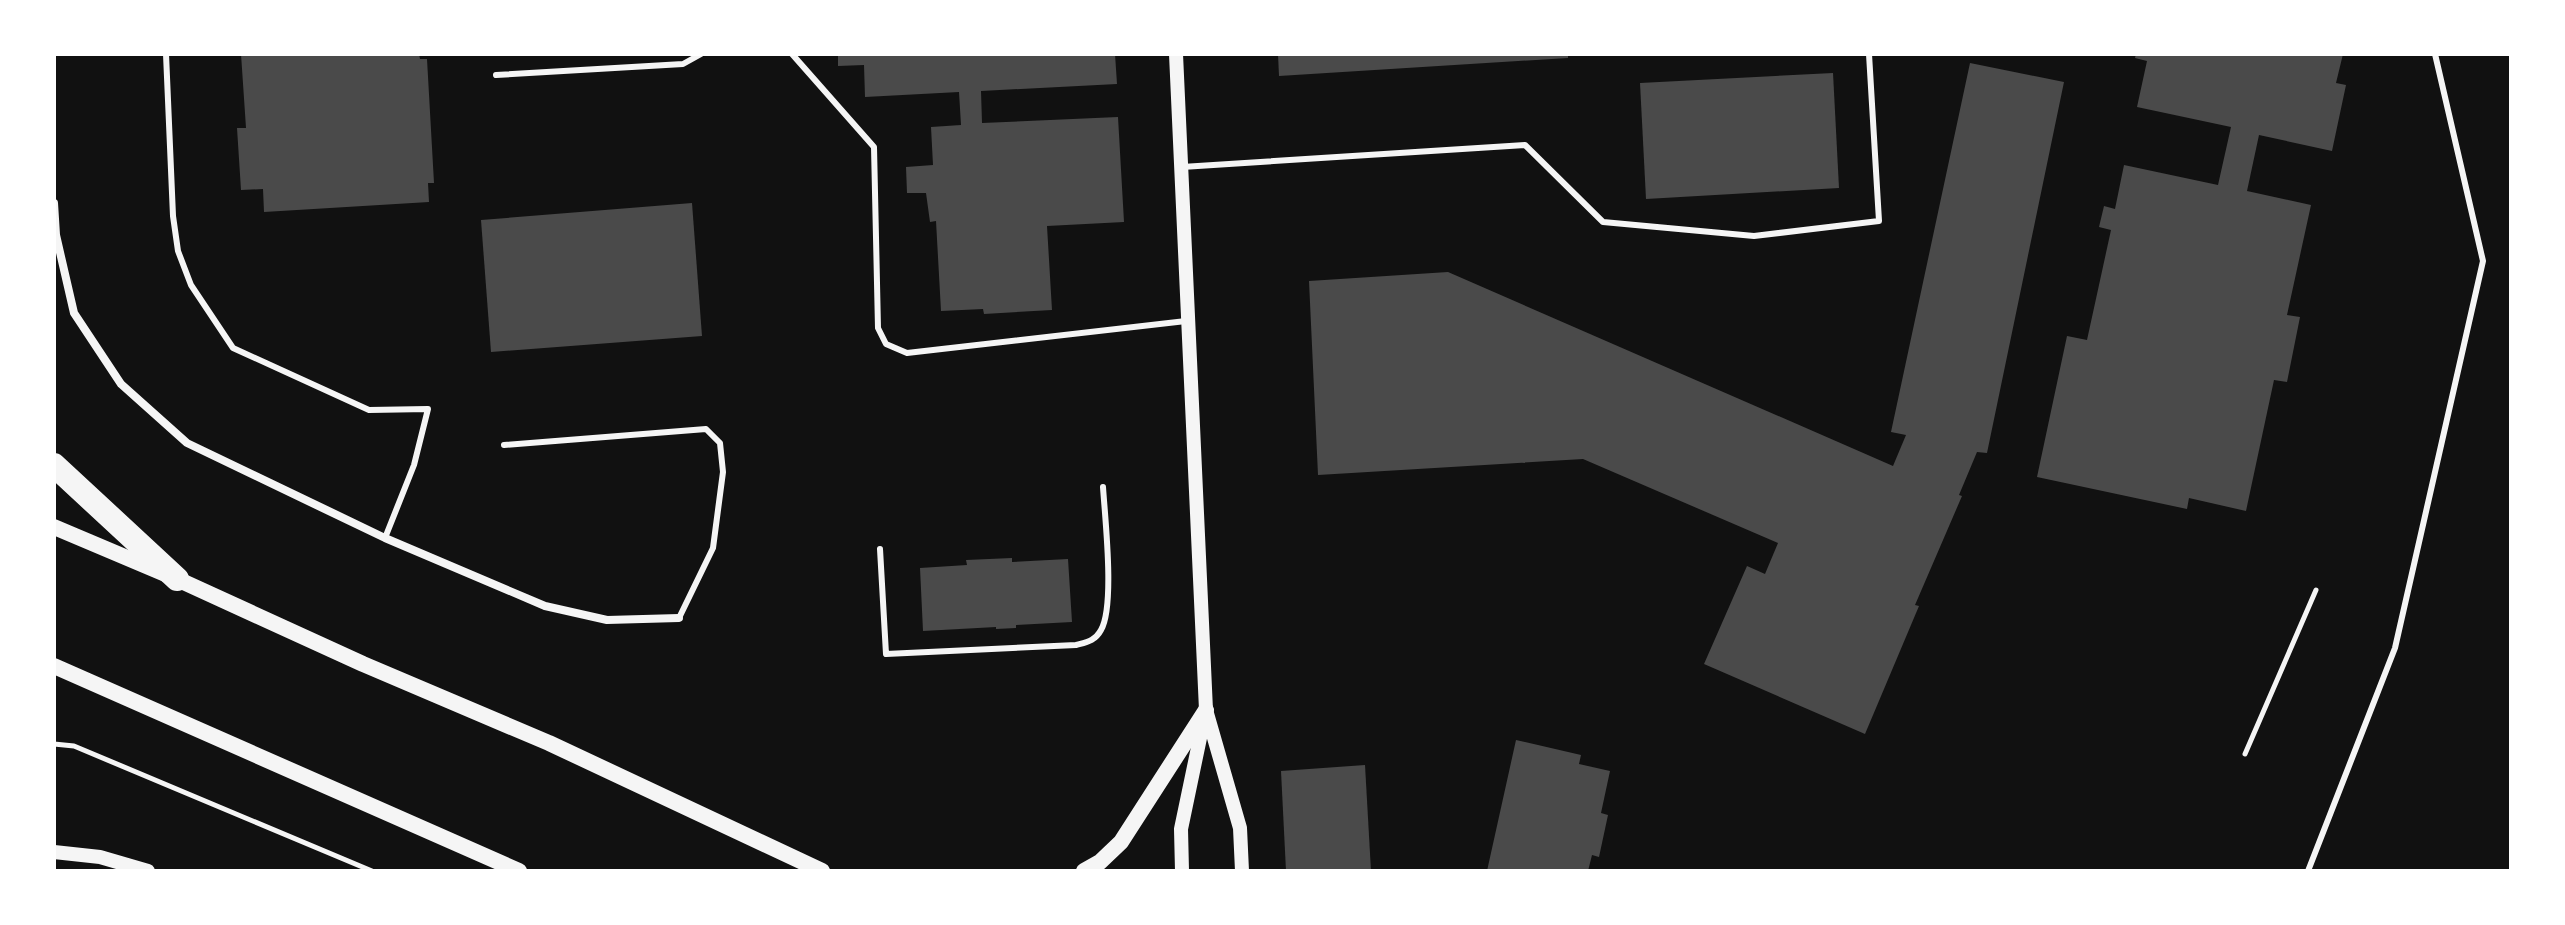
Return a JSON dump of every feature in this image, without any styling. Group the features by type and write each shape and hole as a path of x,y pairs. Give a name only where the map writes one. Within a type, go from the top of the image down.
{"highway":[{"path":"54,465 177,579"}],"main road":[{"path":"54,527 549,743 822,871"},
{"path":"54,666 519,871"},
{"path":"1084,871 1100,862 1121,842 1206,710"}],"street":[{"path":"1176,54 1206,710 1240,828 1242,871"},
{"path":"54,203 56,235 74,313 121,384 187,443 385,538 545,606 607,620 679,618"},
{"path":"1182,871 1181,829 1206,710"},
{"path":"54,852 100,857 148,871"}],"lane":[{"path":"166,54 173,216 178,251 191,285 233,348 369,410 428,409 414,465 385,538"},
{"path":"496,75 683,64 701,54"},
{"path":"792,54 874,147 878,328 886,344 907,353 1190,321"},
{"path":"1182,167 1525,145 1603,222 1754,236 1879,221 1869,54"},
{"path":"2308,871 2395,648 2483,261 2435,54"},
{"path":"504,445 706,429 720,443 723,472 713,548 679,618"},
{"path":"880,549 886,654 1076,645 1094,640 1103,628 1108,600 1103,487"}],"path":[{"path":"2245,754 2316,590"},
{"path":"54,744 74,746 372,871"}],"building":[{"path":"241,54 419,54 420,59 427,59 434,183 428,183 429,202 264,212 263,189 241,190 237,128 246,128"},
{"path":"838,54 1115,54 1117,84 981,91 982,123 1118,117 1124,222 1047,226 1052,310 984,314 983,309 941,311 936,221 930,222 926,193 907,193 906,167 933,165 931,127 961,125 959,92 865,97 864,65 838,66"},
{"path":"1278,54 1568,54 1568,58 1279,76"},
{"path":"2136,54 2343,54 2336,83 2346,85 2332,151 2259,135 2247,191 2311,205 2287,315 2300,317 2287,382 2274,380 2246,511 2189,498 2187,509 2037,477 2067,336 2087,340 2111,230 2099,227 2104,206 2115,209 2124,165 2218,185 2231,127 2137,107 2147,61 2135,58"},
{"path":"1970,63 2064,82 1987,453 1977,452 1959,495 1962,496 1915,605 1919,606 1865,734 1704,664 1747,566 1765,574 1778,543 1583,459 1318,475 1309,281 1448,272 1893,466 1906,435 1891,432"},
{"path":"1833,73 1839,188 1646,199 1640,83"},
{"path":"692,203 702,336 491,352 481,220"},
{"path":"1012,558 1012,562 1068,559 1072,622 1016,625 1016,628 923,631 920,568 967,565 966,560"},
{"path":"1516,740 1581,755 1579,764 1610,771 1601,813 1608,815 1599,857 1592,855 1588,871 1487,871"},
{"path":"1365,765 1371,871 1286,871 1281,771"}]}
